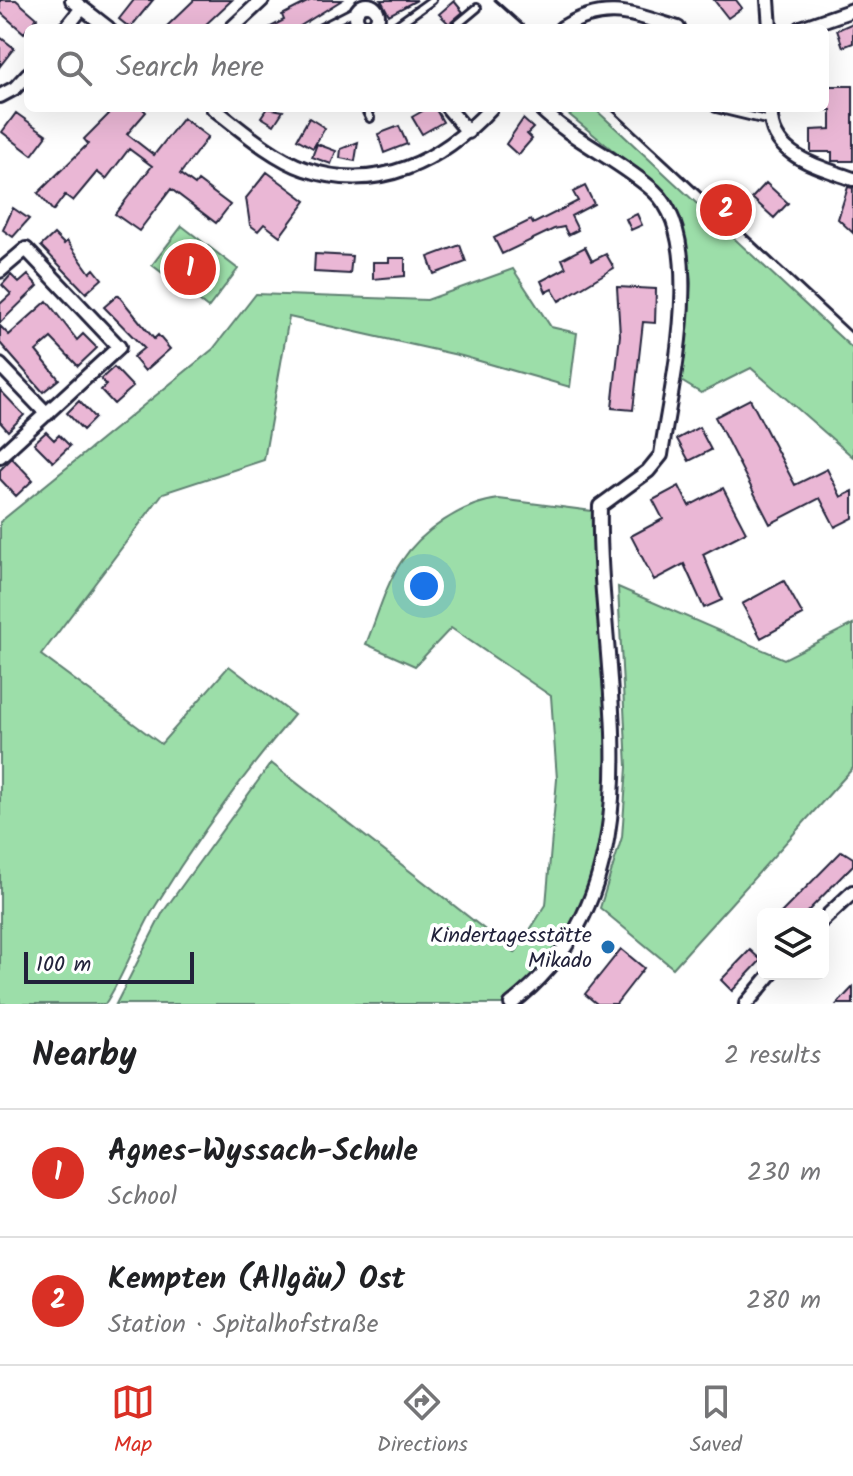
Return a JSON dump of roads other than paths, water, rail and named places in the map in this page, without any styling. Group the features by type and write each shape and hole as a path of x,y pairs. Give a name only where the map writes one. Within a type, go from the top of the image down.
{"street":[{"path":"236,24 262,0"},
{"path":"768,0 770,24"},
{"path":"68,24 77,4 103,24"},
{"path":"569,24 588,13 624,6 668,24"},
{"path":"360,8 356,14 360,24"},
{"path":"813,24 853,10"},
{"path":"0,96 15,88 24,78"},
{"path":"219,112 302,168 340,178 402,172 448,149 487,112"},
{"path":"451,112 468,132"},
{"path":"511,1004 544,974 561,953 594,890 609,834 614,705 602,577 600,506 648,471 661,455 683,294 675,225 654,191 545,112"},
{"path":"771,115 782,146 795,156 853,179"},
{"path":"0,271 26,249 119,347 0,456"},
{"path":"0,365 47,414"},
{"path":"829,914 848,896 853,910"},
{"path":"746,1004 766,980"}],"lane":[{"path":"399,24 432,0"},
{"path":"329,24 360,8"},
{"path":"458,24 477,8"},
{"path":"367,112 370,118"},
{"path":"747,112 771,115"}],"railway":[{"path":"495,0 522,24"},
{"path":"614,112 853,334"}],"place":[{"name":"Kempten (Allgäu) Ost","path":"726,210"},
{"name":"Agnes-Wyssach-Schule","path":"190,269"},
{"name":"Kindertagesstätte Mikado","path":"608,947"}]}
